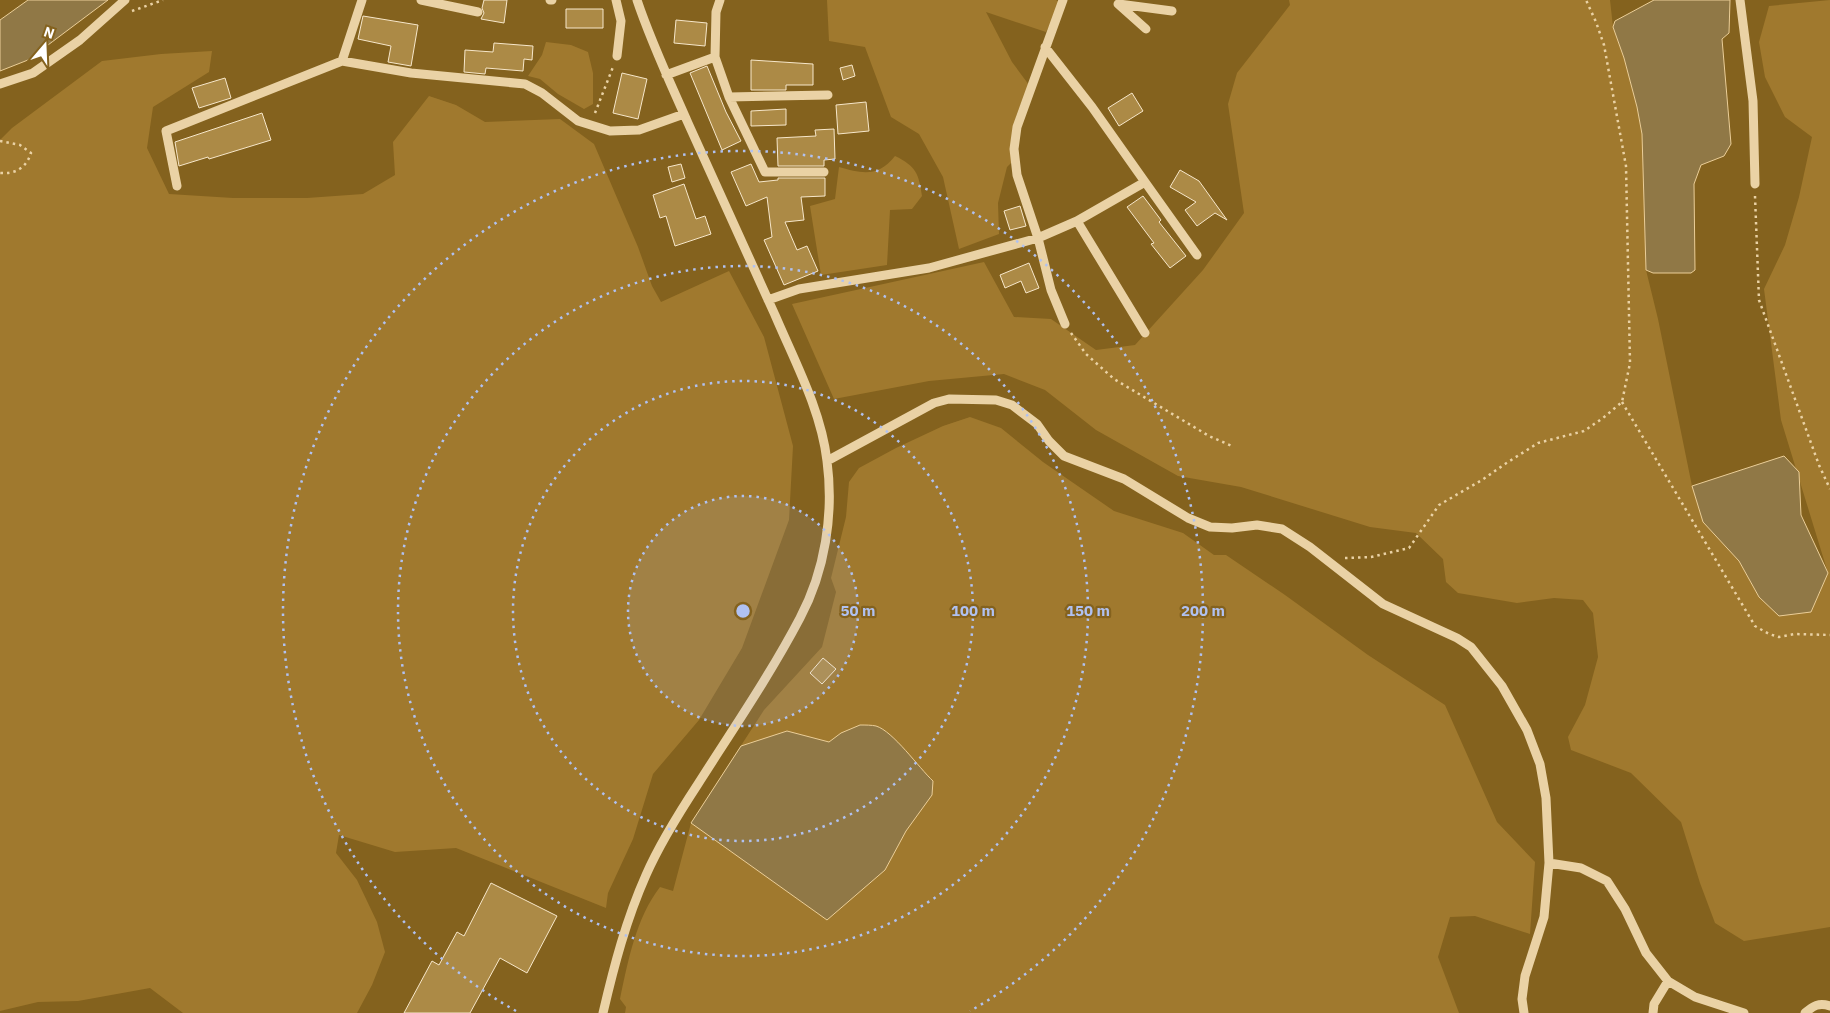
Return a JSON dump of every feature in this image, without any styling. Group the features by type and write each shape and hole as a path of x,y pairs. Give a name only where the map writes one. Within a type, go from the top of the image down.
{"street":[{"path":"0,84 33,73 80,40 125,0"},
{"path":"342,61 362,0"},
{"path":"421,0 478,12"},
{"path":"616,0 621,21 616,56"},
{"path":"603,1013 624,932 647,873 683,808 785,645 801,616 813,588 824,551 828,526 827,461 817,415 768,300 666,74 636,0"},
{"path":"720,0 716,12 715,57 729,97 765,172 824,172"},
{"path":"1063,0 1017,126 1014,149 1017,175 1038,238 1051,290 1065,324"},
{"path":"1740,0 1753,101 1755,184"},
{"path":"1117,2 1172,11"},
{"path":"1117,2 1146,29"},
{"path":"1046,47 1092,107 1197,256"},
{"path":"666,74 715,57"},
{"path":"177,186 166,132 342,61 411,73 525,84 542,93 578,121 610,131 639,130 684,114"},
{"path":"729,97 828,95"},
{"path":"768,300 799,289 929,268 1038,238 1077,221 1145,182"},
{"path":"1077,221 1145,333"},
{"path":"827,461 934,403 949,398 996,400 1012,405 1026,414 1037,424 1048,441 1064,456 1124,479 1188,518 1210,527 1232,528 1257,525 1282,529 1310,547 1383,604 1457,638 1471,647 1502,686 1527,730 1540,764 1546,798 1549,863 1544,916 1525,976 1522,998 1524,1013"},
{"path":"1549,863 1582,868 1606,881 1625,910 1646,954 1668,981 1695,997 1744,1013"},
{"path":"1652,1013 1654,1004 1668,981"},
{"path":"1805,1013 1813,1006 1823,1003 1830,1006"}],"path":[{"path":"1327,562 1333,559 1371,557 1409,548 1439,506 1538,443 1584,431 1604,418 1622,402 1630,363 1626,166 1604,45 1586,0"},
{"path":"591,124 616,56"},
{"path":"0,141 20,144 31,153 28,162 22,168 7,173 0,173"},
{"path":"1755,184 1759,300 1819,465 1830,489"},
{"path":"1065,324 1086,354 1114,379 1209,436 1232,446"},
{"path":"1622,402 1755,626 1779,637 1795,634 1830,635"}],"shaded area":[{"path":"28,0 108,0 28,60 0,71 0,20"},
{"path":"827,0 1056,0 1061,3 1046,32 986,12 1012,62 1029,85 1015,119 1014,135 1019,155 1007,167 998,203 999,234 959,249 943,177 919,134 891,117 865,47 829,41"},
{"path":"1289,0 1610,0 1613,27 1624,58 1642,134 1646,270 1658,319 1692,486 1703,522 1739,561 1759,597 1811,612 1828,573 1781,420 1764,289 1785,245 1799,197 1812,137 1785,117 1765,77 1759,42 1769,6 1830,0 1830,927 1744,941 1715,923 1681,822 1631,773 1571,750 1568,737 1585,705 1598,657 1593,613 1583,600 1554,598 1517,603 1458,593 1446,582 1443,559 1416,533 1370,527 1241,487 1178,476 1096,430 1045,390 1004,374 929,381 834,399 792,304 984,262 1014,317 1051,319 1096,350 1135,345 1203,270 1244,213 1228,104 1237,73 1290,5"},
{"path":"1654,0 1730,0 1729,33 1722,39 1731,144 1724,156 1701,165 1694,184 1695,270 1691,273 1653,273 1646,270 1642,134 1624,58 1613,27 1615,21"},
{"path":"546,42 571,45 588,52 593,73 593,104 584,109 558,94 540,79 528,76 542,55"},
{"path":"212,51 209,72 153,107 147,148 169,194 233,198 307,198 363,194 395,175 393,142 429,96 456,105 485,122 560,119 594,144 638,247 652,286 661,302 729,271 764,337 793,446 789,520 742,648 699,720 653,774 633,839 608,893 606,908 456,848 395,852 339,835 336,853 357,880 377,922 385,952 372,985 357,1013 183,1013 150,988 78,1001 38,1002 0,1011 0,140 12,128 102,61 161,54"},
{"path":"895,156 912,167 918,176 922,196 912,209 890,210 887,265 821,275 810,206 835,199 839,167 863,172 876,171 889,163"},
{"path":"970,417 1001,428 1043,462 1114,511 1183,533 1214,555 1226,555 1368,655 1445,705 1497,822 1535,862 1530,934 1475,916 1450,917 1438,957 1459,1013 625,1013 626,1007 620,999 634,940 645,912 660,887 673,891 691,823 764,710 822,647 836,592 831,578 846,517 849,482 859,468 896,448 943,426"},
{"path":"1784,456 1799,472 1801,515 1828,573 1811,612 1779,616 1759,597 1739,561 1703,522 1692,486"},
{"path":"860,725 876,726 883,729 898,742 933,781 932,795 906,831 885,870 827,920 691,823 741,746 787,731 829,742 841,733"}],"building":[{"path":"484,0 507,0 504,23 481,19 484,13 482,8"},
{"path":"566,9 603,9 603,28 566,28"},
{"path":"363,16 418,25 411,66 388,62 391,46 358,39"},
{"path":"676,20 707,23 705,46 674,43"},
{"path":"494,43 533,46 532,60 524,59 523,71 486,68 485,74 464,72 465,50 493,52"},
{"path":"751,60 813,64 813,85 786,85 786,90 751,90"},
{"path":"852,65 855,76 843,80 840,68"},
{"path":"707,66 726,112 741,141 722,150 690,73"},
{"path":"622,73 647,79 638,119 613,113"},
{"path":"225,78 231,98 199,108 192,88"},
{"path":"1132,93 1143,111 1119,126 1108,108"},
{"path":"866,102 869,131 838,134 836,105"},
{"path":"786,109 786,125 751,126 751,111"},
{"path":"262,113 271,140 179,166 175,142"},
{"path":"834,129 835,159 824,160 824,166 778,166 777,138 816,136 815,130"},
{"path":"681,164 685,178 672,182 668,167"},
{"path":"751,164 759,182 778,180 778,178 825,178 825,196 801,197 804,220 785,222 797,250 807,246 818,271 784,285 764,240 772,237 767,197 746,206 731,172"},
{"path":"1180,170 1199,181 1227,220 1215,213 1197,226 1185,210 1196,202 1170,187"},
{"path":"684,184 696,219 705,216 711,234 675,246 666,216 660,218 653,195"},
{"path":"1143,196 1161,220 1159,222 1186,256 1170,268 1151,244 1154,243 1127,207"},
{"path":"1020,206 1026,226 1010,230 1004,211"},
{"path":"1029,263 1039,288 1026,293 1021,281 1005,288 1000,275"},
{"path":"823,658 836,669 822,684 810,673"},
{"path":"491,883 557,916 527,973 500,958 470,1013 404,1013 432,961 439,965 457,932 464,936"}]}
